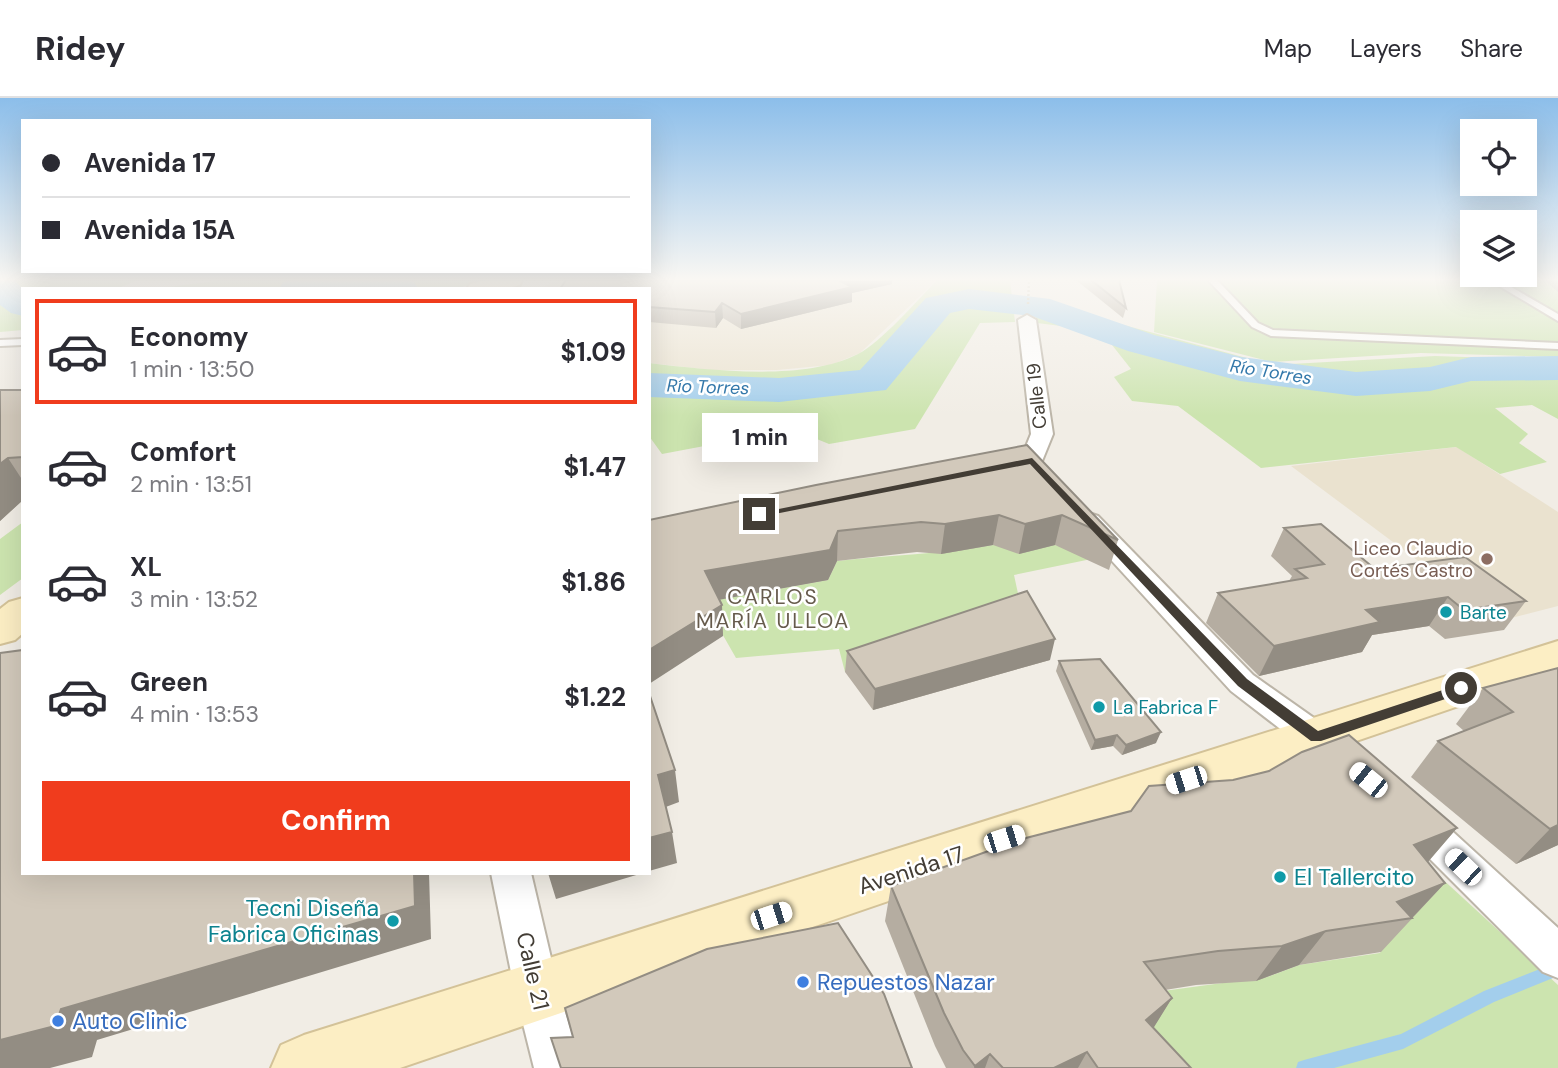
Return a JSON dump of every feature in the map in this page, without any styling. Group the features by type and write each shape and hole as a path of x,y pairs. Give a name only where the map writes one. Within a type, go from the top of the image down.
{"main road":[{"path":"0,630 21,613"},
{"name":"Avenida 17","path":"304,1068 537,992 1336,754 1558,656"}],"street":[{"name":"Calle 19","path":"1028,325 1041,434 1040,477 1242,683 1336,754"},
{"path":"1394,801 1546,946"},
{"name":"Calle 21","path":"511,875 537,992 558,1068"}],"lane":[{"path":"1256,325 1271,333 1558,346"},
{"path":"0,343 21,342"}],"shaded area":[{"path":"651,325 889,325 860,353 831,365 777,370 711,370 651,363"},
{"name":"Liceo Claudio Cortés Castro","path":"1457,447 1558,512 1558,606 1499,621 1291,466"}],"green space":[{"path":"0,325 21,325 21,330 0,332"},
{"path":"893,325 979,325 915,429 829,444 807,435 757,446 745,432 712,439 715,444 662,454 651,439 651,363 727,371 784,371 836,363 858,354"},
{"path":"1055,325 1125,325 1273,365 1435,356 1558,360 1558,419 1532,405 1495,408 1528,434 1519,443 1547,462 1500,474 1456,447 1261,468 1178,406 1132,401 1114,377 1131,369 1101,331"},
{"path":"1154,325 1558,325 1558,357 1421,353 1272,362 1154,332"},
{"path":"21,523 21,579 0,595 0,539"},
{"path":"993,545 1055,545 1101,557 1014,575 1022,612 936,644 845,672 839,649 736,658 704,602 828,580 837,561"},
{"path":"1426,864 1558,985 1558,1068 1140,1068 1126,996 1267,977 1299,965 1380,953"}],"building":[{"path":"0,390 21,390 21,457 8,458 0,464"},
{"path":"1027,445 1118,540 1062,515 1025,524 999,515 945,524 921,522 838,531 830,550 705,571 722,605 651,649 651,520"},
{"path":"1321,524 1375,569 1465,557 1526,601 1464,610 1448,597 1366,610 1380,622 1274,646 1218,593 1307,578 1295,569 1324,564 1284,528"},
{"path":"1027,591 1055,639 875,689 847,651"},
{"path":"21,650 21,875 414,875 415,906 61,1009 55,1026 0,1040 0,653"},
{"name":"La Fabrica F","path":"1100,659 1161,732 1126,745 1117,735 1095,740 1059,661"},
{"path":"1558,668 1558,825 1550,829 1438,741 1513,712 1483,688"},
{"path":"651,699 675,770 658,775 672,832 651,837"},
{"path":"1349,735 1457,828 1414,845 1445,883 1397,902 1412,918 1326,931 1282,946 1218,951 1144,962 1172,998 1146,1020 1191,1068 1098,1068 1087,1052 1054,1068 1003,1068 990,1054 975,1066 963,1050 944,1013 891,886 1022,839 1131,811 1149,786 1233,780 1269,771 1302,752"},
{"path":"838,923 884,994 912,1068 561,1068 551,1038 573,1037 565,1008 707,949"}],"waterway":[{"name":"Río Torres","path":"651,385 779,390 872,381 920,325"},
{"name":"Río Torres","path":"1092,325 1141,343 1240,369 1356,384 1430,379 1471,369 1558,368"},
{"path":"1304,1068 1403,1041 1489,996 1558,969"}],"place":[{"name":"Liceo Claudio Cortés Castro","path":"1487,559"},
{"name":"Barte","path":"1446,612"},
{"name":"La Fabrica F","path":"1099,707"},
{"name":"El Tallercito","path":"1280,877"},
{"name":"Tecni Diseña Fabrica Oficinas","path":"393,921"},
{"name":"Repuestos Nazar","path":"803,982"},
{"name":"Auto Clinic","path":"58,1021"}],"district":[{"name":"CARLOS MARÍA ULLOA","path":"773,609"}],"route":[{"path":"759,514 1032,461 1242,683 1316,737 1461,688"}]}
